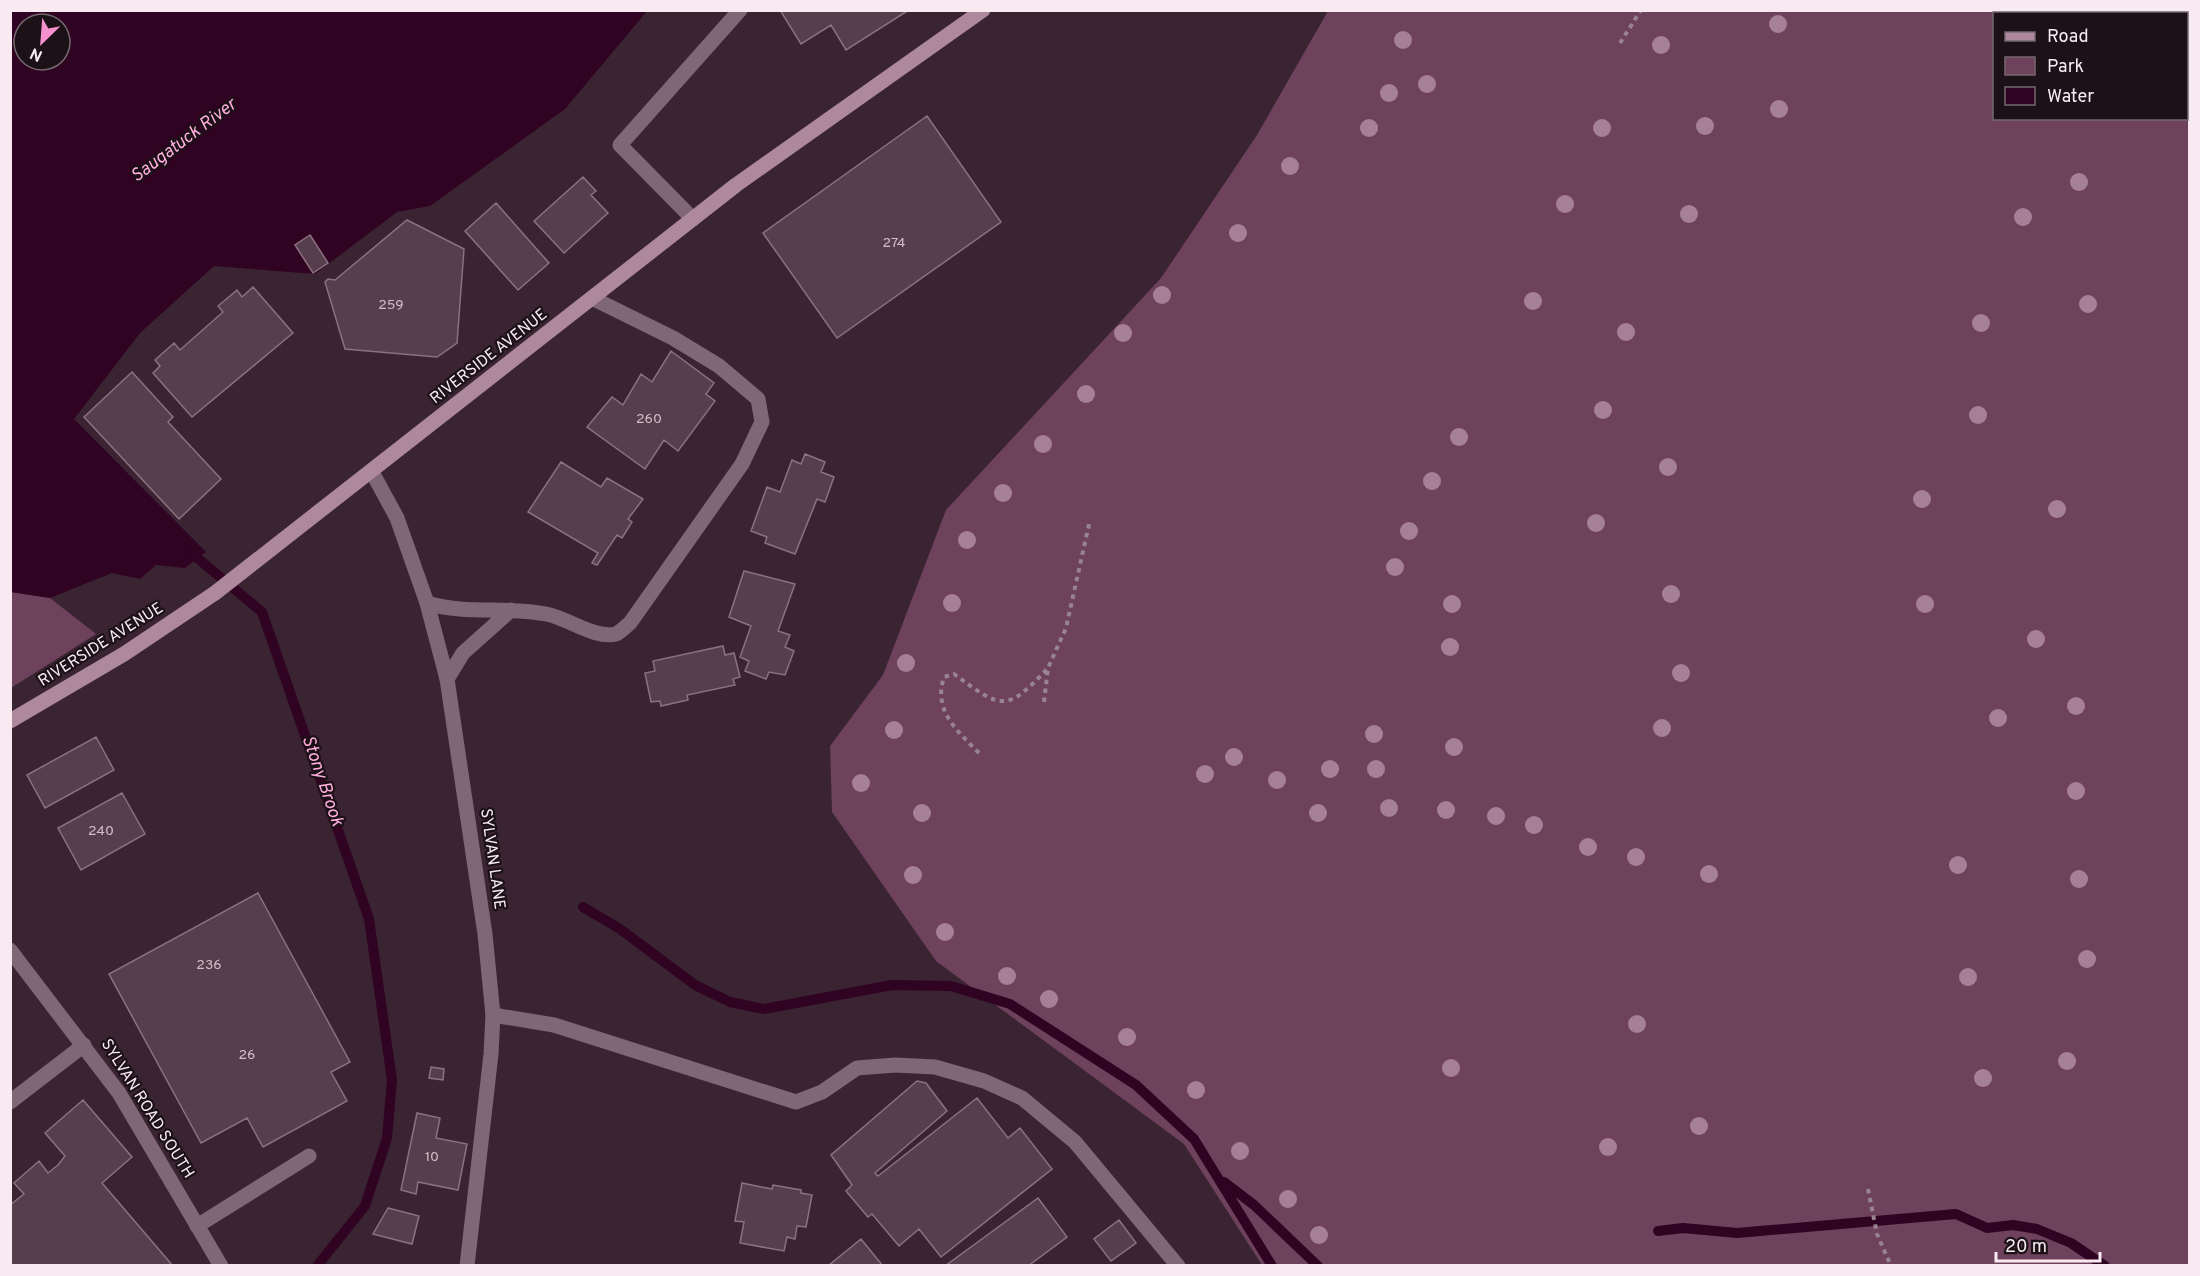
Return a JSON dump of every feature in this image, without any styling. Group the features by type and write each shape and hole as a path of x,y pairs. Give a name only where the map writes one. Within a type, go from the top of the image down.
{"main road":[{"name":"RIVERSIDE AVENUE","path":"10,721 124,654 215,593 806,133 983,10"}],"street":[{"path":"693,219 620,145 740,10"},
{"path":"427,603 458,609 511,610 546,614 603,634 618,633 630,623 742,464 762,422 758,399 719,366 673,338 592,298"},
{"name":"SYLVAN LANE","path":"372,472 397,518 427,603 447,679 485,934 493,1014 486,1108 467,1266"},
{"path":"447,679 464,653 511,610"},
{"name":"SYLVAN ROAD SOUTH","path":"10,950 84,1045 156,1153 221,1266"},
{"path":"493,1014 554,1025 796,1102 822,1092 857,1068 896,1065 935,1066 984,1081 1022,1098 1075,1142 1178,1266"},
{"path":"10,1102 84,1045"},
{"path":"197,1226 309,1156"}],"path":[{"path":"1620,43 1641,10"},
{"path":"1044,702 1048,668 1066,628 1090,520"},
{"path":"979,753 952,724 942,707 939,693 944,677 954,674 996,702 1011,701 1048,668"},
{"path":"1868,1189 1877,1234 1891,1266"}],"green space":[{"path":"1328,11 2189,11 2189,1265 1262,1265 1184,1144 936,961 832,812 830,746 883,675 946,510 1161,278 1257,135"},
{"path":"11,592 50,598 96,634 11,688"}],"water":[{"name":"Saugatuck River","path":"11,11 647,11 565,109 430,206 397,212 315,274 214,266 140,333 74,419 206,552 185,568 156,565 140,579 112,573 50,598 11,592"}],"building":[{"path":"780,10 909,10 846,50 831,25 801,44"},
{"path":"927,116 1001,222 837,338 763,233"},
{"path":"583,177 596,191 591,195 608,213 564,253 534,221"},
{"path":"496,203 549,263 518,290 465,231"},
{"path":"407,220 464,249 457,343 437,357 345,349 325,282 328,279 335,280"},
{"path":"310,235 328,263 313,273 295,245"},
{"path":"253,287 293,333 192,417 153,373 160,366 155,360 174,343 180,350 223,312 218,306 237,290 242,297"},
{"path":"671,351 714,383 706,394 715,401 678,451 664,440 645,469 587,427 612,397 623,405 641,374 652,382"},
{"path":"132,372 173,417 168,422 221,479 179,519 84,417"},
{"path":"805,454 825,462 821,472 834,477 825,502 817,499 795,554 765,543 767,537 751,531 767,487 780,492 792,460 801,464"},
{"path":"561,462 601,487 607,478 643,499 628,519 632,522 622,538 617,535 597,565 592,563 598,553 528,512"},
{"path":"744,571 795,584 778,631 790,635 785,647 794,651 785,675 769,672 766,679 745,671 749,661 740,657 751,626 729,617"},
{"path":"723,646 725,655 734,653 740,677 733,679 735,685 687,695 688,700 661,706 660,701 651,702 645,673 655,671 653,661"},
{"path":"96,737 114,770 45,808 27,775"},
{"path":"122,793 145,834 81,870 58,828"},
{"path":"258,893 350,1062 331,1072 347,1101 263,1147 247,1118 201,1143 109,974"},
{"path":"431,1067 444,1069 443,1080 429,1078"},
{"path":"917,1081 926,1083 947,1111 875,1173 878,1176 977,1098 1008,1138 1020,1128 1052,1169 941,1257 919,1229 899,1246 872,1214 868,1217 846,1191 852,1185 831,1155"},
{"path":"83,1100 132,1157 102,1183 173,1266 10,1266 10,1205 24,1194 14,1183 39,1161 48,1173 58,1165 65,1156 45,1133"},
{"path":"417,1113 440,1118 436,1138 467,1144 458,1190 418,1182 416,1194 401,1190"},
{"path":"742,1183 772,1189 773,1185 801,1190 801,1193 812,1195 806,1227 797,1226 795,1239 787,1237 784,1251 740,1243 744,1222 735,1221"},
{"path":"1038,1198 1067,1237 1028,1266 945,1266"},
{"path":"388,1208 419,1216 412,1244 373,1234"},
{"path":"1119,1220 1136,1243 1111,1261 1094,1239"},
{"path":"861,1239 883,1266 828,1266"}],"waterway":[{"name":"Stony Brook","path":"189,551 262,612 369,919 392,1080 387,1138 365,1206 317,1266"},
{"path":"583,907 620,929 695,985 730,1002 764,1009 892,985 951,986 1010,1004 1136,1085 1194,1139 1272,1266"},
{"path":"1224,1182 1254,1205 1318,1266"},
{"path":"1658,1231 1683,1228 1737,1233 1956,1214 1987,1228 2013,1225 2037,1229 2071,1243 2105,1266"}]}
